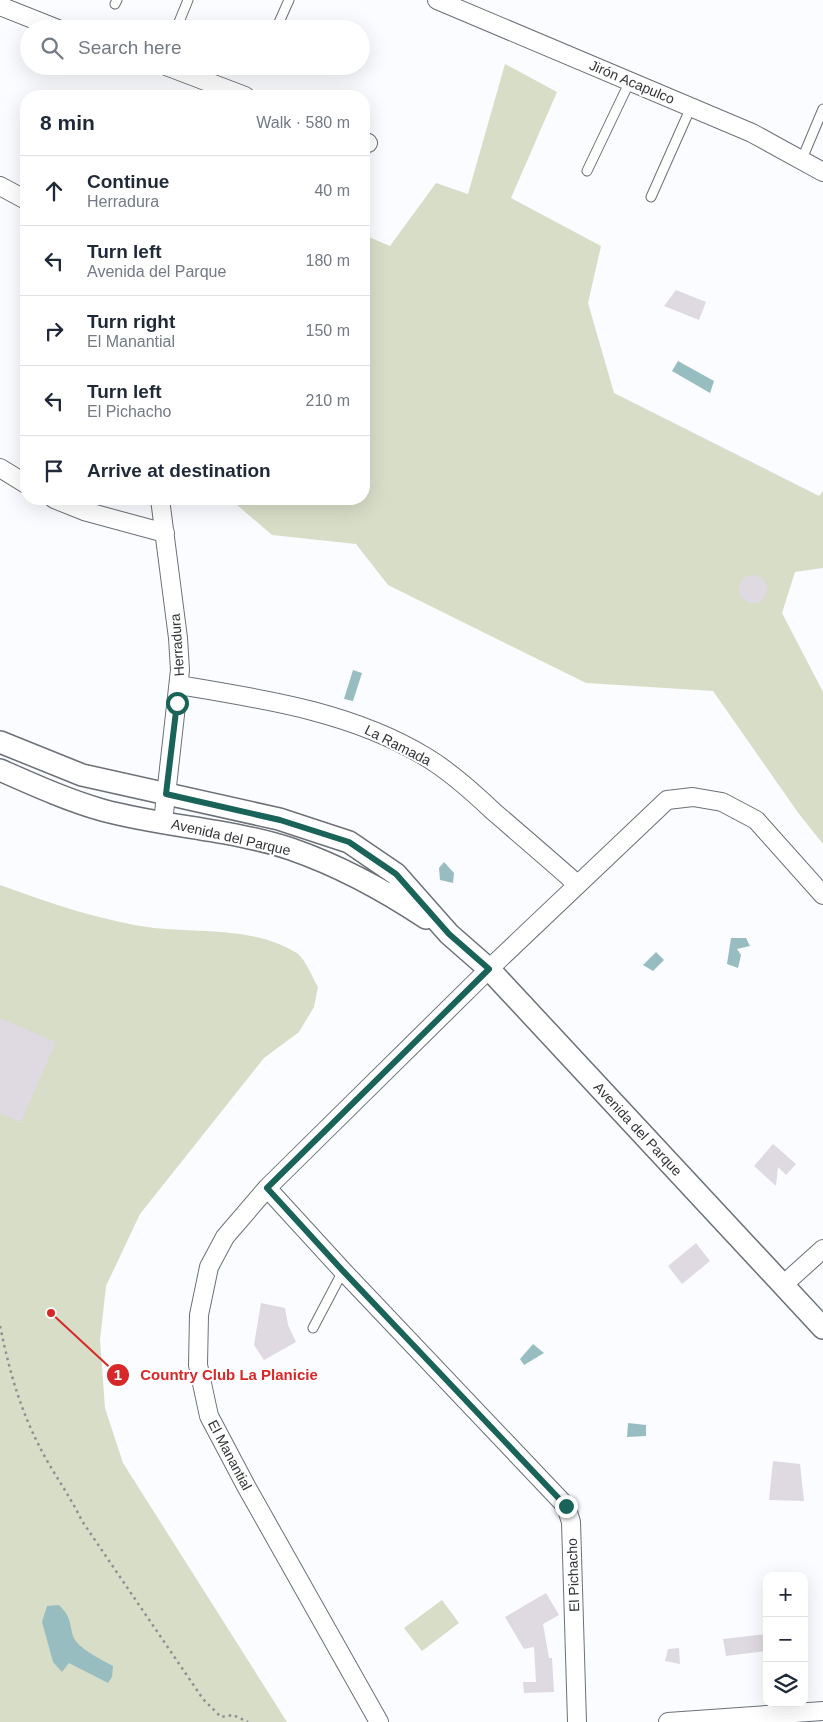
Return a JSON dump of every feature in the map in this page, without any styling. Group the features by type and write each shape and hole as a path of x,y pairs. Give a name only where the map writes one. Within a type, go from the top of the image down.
{"street":[{"name":"Jirón Acapulco","path":"440,1 752,133 821,171"},
{"path":"0,6 35,20"},
{"path":"190,75 229,90"},
{"path":"0,186 20,197"},
{"path":"0,468 20,480"},
{"path":"69,505 84,511 165,533"},
{"name":"Herradura","path":"161,505 178,638 179,684 163,822"},
{"name":"La Ramada","path":"179,684 274,701 350,722 390,738 427,757 462,783 577,884"},
{"name":"Avenida del Parque","path":"0,742 82,775 280,820 349,842 396,874 449,934 489,969 823,1328"},
{"name":"Avenida del Parque","path":"0,770 51,793 103,810 290,849 337,867 392,896 449,934"},
{"name":"El Manantial","path":"379,1722 246,1486 209,1416 198,1365 198,1315 209,1267 226,1236 267,1188 489,969 667,800 693,797 722,802 756,820 823,895"},
{"name":"El Pichacho","path":"267,1188 566,1506 571,1522 577,1722"},
{"path":"783,1285 823,1249"},
{"path":"668,1722 823,1711"}],"lane":[{"path":"180,20 188,0"},
{"path":"280,20 289,0"},
{"path":"586,172 630,81"},
{"path":"651,198 691,107"},
{"path":"802,159 823,109"},
{"path":"314,1328 343,1271"}],"path":[{"path":"0,1326 11,1379 23,1410 49,1464 82,1520 203,1699 221,1717 233,1715 248,1722"}],"green space":[{"path":"505,64 557,92 511,198 601,246 588,303 614,393 819,496 823,491 823,568 795,572 782,613 823,692 823,844 799,814 713,691 586,683 388,585 356,544 272,535 237,505 370,505 370,238 390,246 436,183 468,194"},
{"path":"0,885 76,911 134,925 226,932 262,938 279,944 299,955 318,987 314,1007 299,1032 264,1058 140,1214 106,1286 100,1340 105,1408 123,1463 287,1722 0,1722"},
{"path":"442,1600 459,1623 422,1651 404,1628"}],"water":[{"path":"678,361 714,381 710,393 672,371"},
{"path":"353,670 362,673 353,701 344,699"},
{"path":"444,862 454,873 453,883 440,880 439,868"},
{"path":"731,938 746,938 750,946 737,949 741,955 738,968 727,964"},
{"path":"656,952 664,960 653,971 643,965"},
{"path":"533,1344 544,1353 524,1365 520,1359"},
{"path":"628,1423 646,1425 646,1436 627,1437"},
{"path":"59,1605 68,1616 73,1636 79,1645 113,1666 112,1677 108,1683 69,1663 62,1672 53,1662 42,1622 47,1606"}],"building":[{"path":"676,290 706,302 699,320 664,306"},
{"path":"753,575 763,579 767,589 763,599 753,603 743,599 739,589 743,579"},
{"path":"0,1018 56,1042 21,1122 0,1114"},
{"path":"773,1144 796,1164 786,1175 778,1167 776,1186 754,1166"},
{"path":"696,1243 710,1261 682,1284 668,1266"},
{"path":"261,1303 285,1308 288,1325 296,1342 264,1360 254,1345"},
{"path":"773,1461 800,1464 804,1501 769,1500"},
{"path":"546,1593 559,1615 543,1624 549,1658 552,1658 554,1692 524,1693 523,1682 536,1682 534,1647 524,1649 505,1617"},
{"path":"763,1634 763,1651 726,1656 723,1639"},
{"path":"679,1648 680,1664 665,1661 668,1649"}],"place":[{"name":"Country Club La Planicie","path":"51,1313"}],"route":[{"path":"177,703 166,794 280,820 349,842 396,874 449,934 489,969 267,1188 566,1506"}]}
